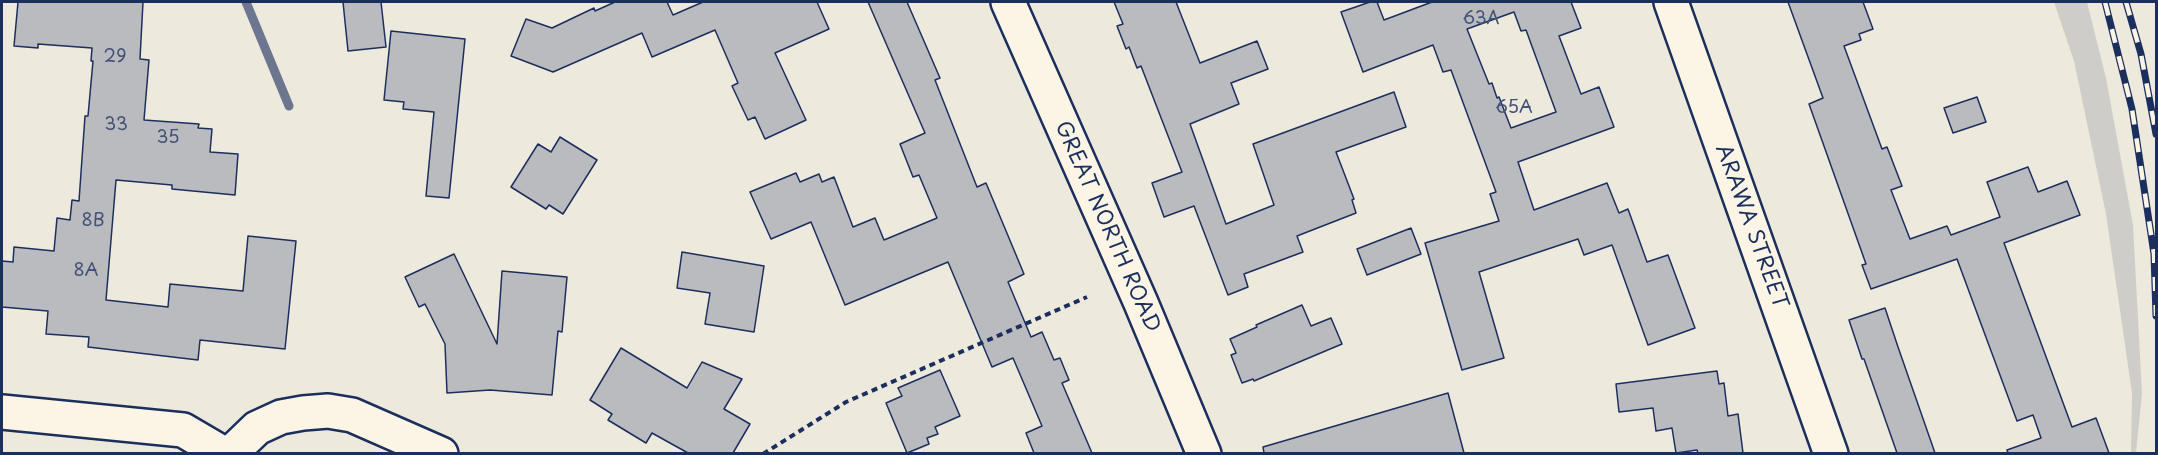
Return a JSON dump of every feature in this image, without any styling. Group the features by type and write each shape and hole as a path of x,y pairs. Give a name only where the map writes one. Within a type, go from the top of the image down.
{"street":[{"name":"GREAT NORTH ROAD","path":"1008,2 1142,303 1204,453"},
{"name":"ARAWA STREET","path":"1671,2 1831,453"},
{"path":"230,453 257,428 281,417 303,412 328,411 352,415 441,453"},
{"path":"2,412 183,430 224,453"}],"path":[{"path":"763,453 846,402 1087,297"}],"shaded area":[{"path":"2054,2 2087,2 2106,78 2133,225 2142,394 2136,453 2131,453 2132,393 2106,214 2074,61"}],"building":[{"path":"18,2 143,2 140,59 149,60 144,120 199,124 198,128 212,129 210,152 238,154 235,195 172,189 172,185 116,180 106,300 168,307 170,284 243,291 248,236 296,241 285,349 200,340 198,360 88,347 89,337 46,334 48,311 2,307 2,261 13,262 14,247 54,251 57,218 70,220 72,200 79,201 85,116 88,116 93,61 91,61 92,48 38,44 38,48 14,46"},
{"path":"343,2 381,2 386,47 348,51"},
{"path":"615,2 667,2 673,15 703,2 817,2 829,29 775,53 806,120 765,139 755,117 748,120 732,86 738,83 715,30 652,57 642,33 553,72 511,56 526,19 552,28 594,8 595,11"},
{"path":"868,2 907,2 940,78 935,80 977,187 986,183 1024,274 1008,282 1031,337 1042,332 1054,360 1060,358 1069,380 1062,383 1092,453 1034,453 1026,433 1042,426 1013,358 992,367 948,262 845,305 811,222 771,239 750,192 796,173 800,182 819,174 822,182 834,177 853,227 875,218 884,240 937,218 919,175 913,177 900,144 925,133"},
{"path":"1114,2 1176,2 1200,63 1257,41 1268,69 1231,83 1239,104 1190,124 1226,224 1274,205 1253,144 1394,92 1406,127 1336,152 1354,199 1352,200 1356,213 1297,236 1303,252 1244,274 1248,287 1228,295 1194,206 1164,217 1152,183 1182,172 1141,66 1137,68 1129,47 1126,49 1117,26 1123,24"},
{"path":"1370,2 1377,2 1384,20 1432,2 1571,2 1581,28 1559,36 1581,94 1599,87 1614,127 1518,162 1534,210 1607,183 1619,213 1628,209 1647,262 1668,255 1695,328 1648,345 1612,245 1584,255 1578,239 1479,272 1504,358 1462,370 1425,243 1499,221 1490,194 1496,192 1451,70 1443,72 1433,45 1363,72 1341,12","holes":["1514,12 1521,31 1526,30 1556,112 1511,128 1499,97 1497,98 1492,83 1489,84 1467,29"]},
{"path":"1788,2 1863,2 1873,29 1859,34 1861,40 1844,46 1882,149 1887,147 1902,186 1891,190 1910,239 1947,226 1951,235 2000,217 1987,182 2028,167 2038,192 2067,181 2080,215 2004,243 2072,427 2096,418 2109,453 2008,453 2007,450 2041,438 2033,415 2017,421 1957,259 1871,289 1862,265 1866,264 1809,104 1823,98"},
{"path":"391,31 465,39 449,198 426,196 434,112 403,109 404,102 384,100"},
{"path":"1977,97 1986,122 1953,133 1944,108"},
{"path":"560,137 597,160 563,214 549,205 546,209 511,187 538,144 551,152"},
{"path":"1411,228 1421,254 1367,275 1357,249"},
{"path":"682,252 764,266 754,332 705,324 710,293 677,288"},
{"path":"454,254 497,344 502,271 567,277 562,332 558,331 552,395 490,390 447,393 445,344 425,304 419,307 405,277"},
{"path":"1302,305 1311,326 1331,318 1342,344 1254,381 1253,379 1242,383 1231,355 1236,353 1230,339"},
{"path":"1885,308 1935,453 1897,453 1864,359 1862,359 1849,320"},
{"path":"621,348 687,388 702,362 742,379 724,409 750,424 733,453 688,453 652,433 646,443 608,420 612,414 590,400"},
{"path":"940,370 960,416 935,427 938,434 927,438 929,444 907,453 886,403 902,396 898,388"},
{"path":"1717,371 1719,384 1724,383 1728,416 1738,414 1743,453 1698,453 1697,450 1676,453 1672,428 1656,431 1653,408 1619,412 1616,384"},
{"path":"1448,393 1464,453 1264,453 1263,447"}],"waterway":[{"path":"246,2 289,106"}],"railway":[{"path":"2105,2 2132,109 2154,254 2156,316"},
{"path":"2126,2 2141,54 2156,134"}]}
